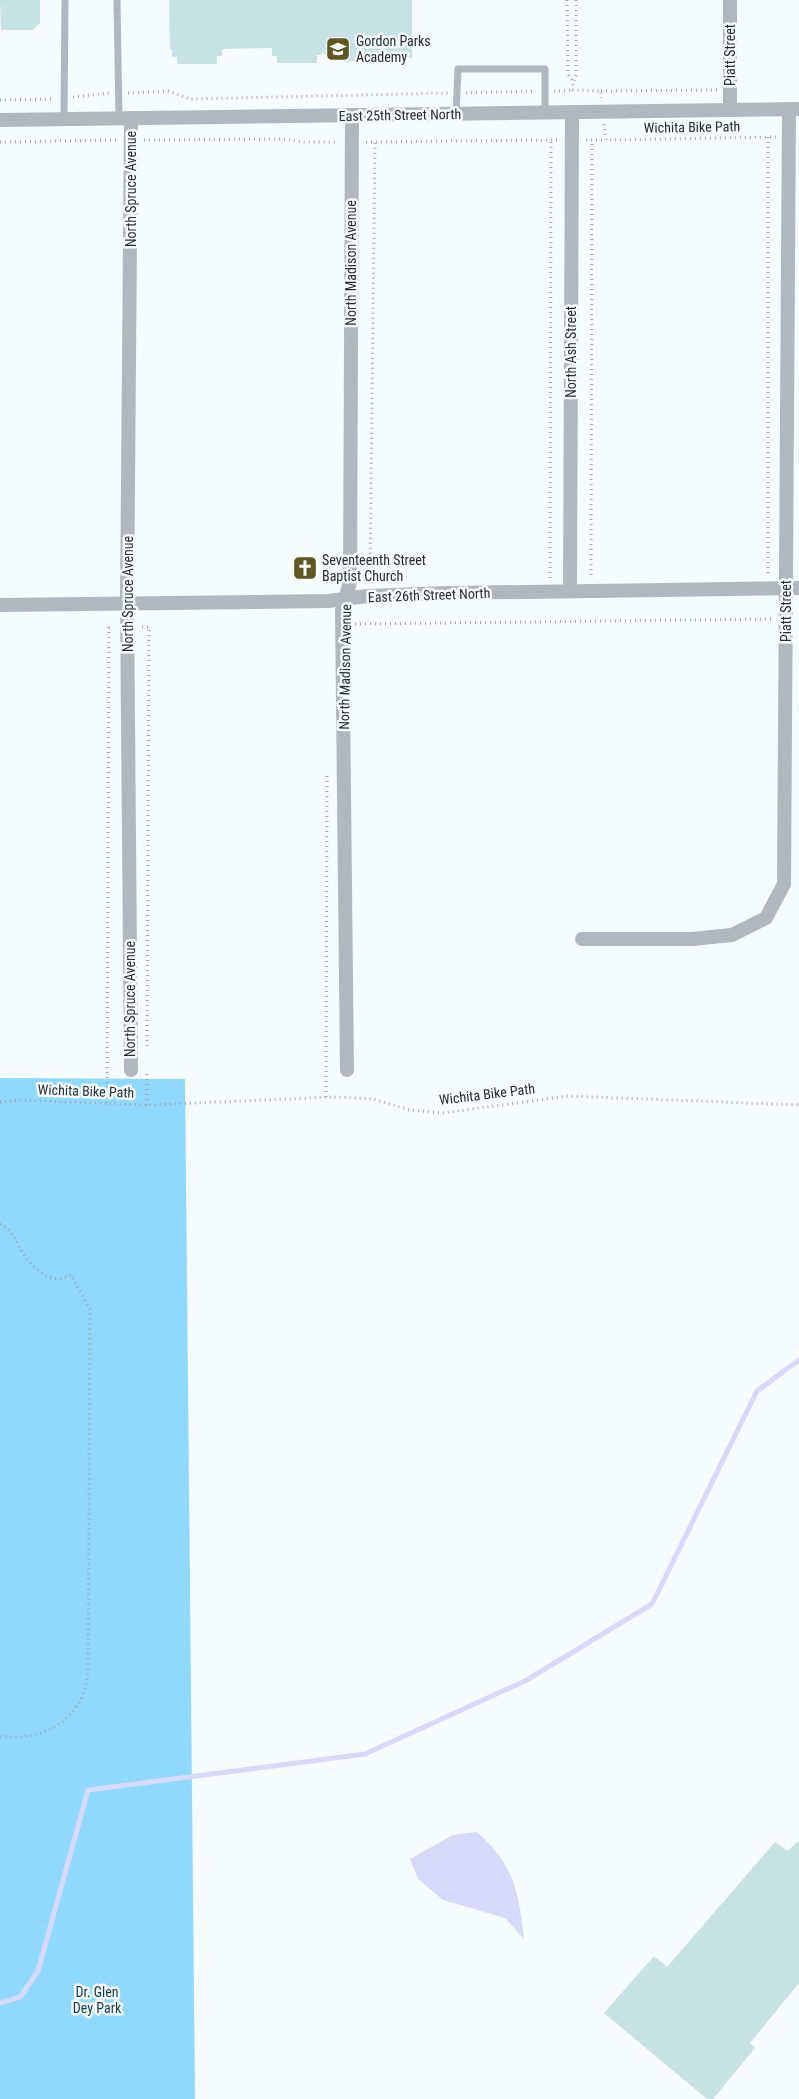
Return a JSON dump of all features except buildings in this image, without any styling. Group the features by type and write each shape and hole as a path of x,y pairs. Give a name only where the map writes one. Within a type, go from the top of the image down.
{"street":[{"name":"Piatt Street","path":"730,0 730,110"},
{"name":"Piatt Street","path":"582,939 692,939 732,935 766,918 784,884 786,618 791,585 794,110"},
{"name":"East 25th Street North","path":"0,120 794,110"},
{"name":"North Ash Street","path":"570,591 572,112"},
{"name":"North Madison Avenue","path":"347,1070 342,610 350,582 352,115"},
{"name":"North Spruce Avenue","path":"125,118 131,140 127,604 131,1070"},
{"name":"East 26th Street North","path":"0,605 328,601 367,596 791,585"}],"lane":[{"path":"64,119 65,0"},
{"path":"117,0 119,93 125,118"},
{"path":"456,114 456,80 458,69 545,69 545,112"}],"path":[{"path":"567,0 568,74 573,83"},
{"path":"573,90 576,75 576,0"},
{"path":"0,100 47,100 119,93 168,91 190,99 573,90 720,90"},
{"path":"601,91 602,101"},
{"path":"604,126 606,140"},
{"path":"768,137 768,578 791,585"},
{"name":"Wichita Bike Path","path":"0,142 286,139 301,142 375,142 778,137"},
{"path":"550,579 551,140"},
{"path":"591,575 592,140"},
{"path":"365,586 370,577 375,142"},
{"path":"343,624 786,618"},
{"path":"326,1097 327,772"},
{"name":"Wichita Bike Path","path":"0,1102 19,1100 147,1104 326,1097 372,1099 410,1110 443,1113 568,1096 799,1105"},
{"path":"0,1224 6,1227 17,1240 24,1255 40,1272 59,1279 70,1275 90,1309 88,1671 84,1691 75,1708 62,1723 30,1737 14,1738 0,1736"}],"green space":[{"name":"Dr. Glen Dey Park","path":"0,1078 185,1079 195,2099 0,2099"}],"shaded area":[{"path":"477,1832 499,1856 507,1868 517,1893 524,1939 505,1918 443,1900 418,1879 410,1859 453,1835"}],"waterway":[{"path":"0,2003 20,1997 38,1971 88,1790 365,1754 525,1681 652,1604 757,1391 799,1360"}],"place":[{"name":"Gordon Parks Academy","path":"338,49"},
{"name":"Seventeenth Street Baptist Church","path":"305,568"}]}
